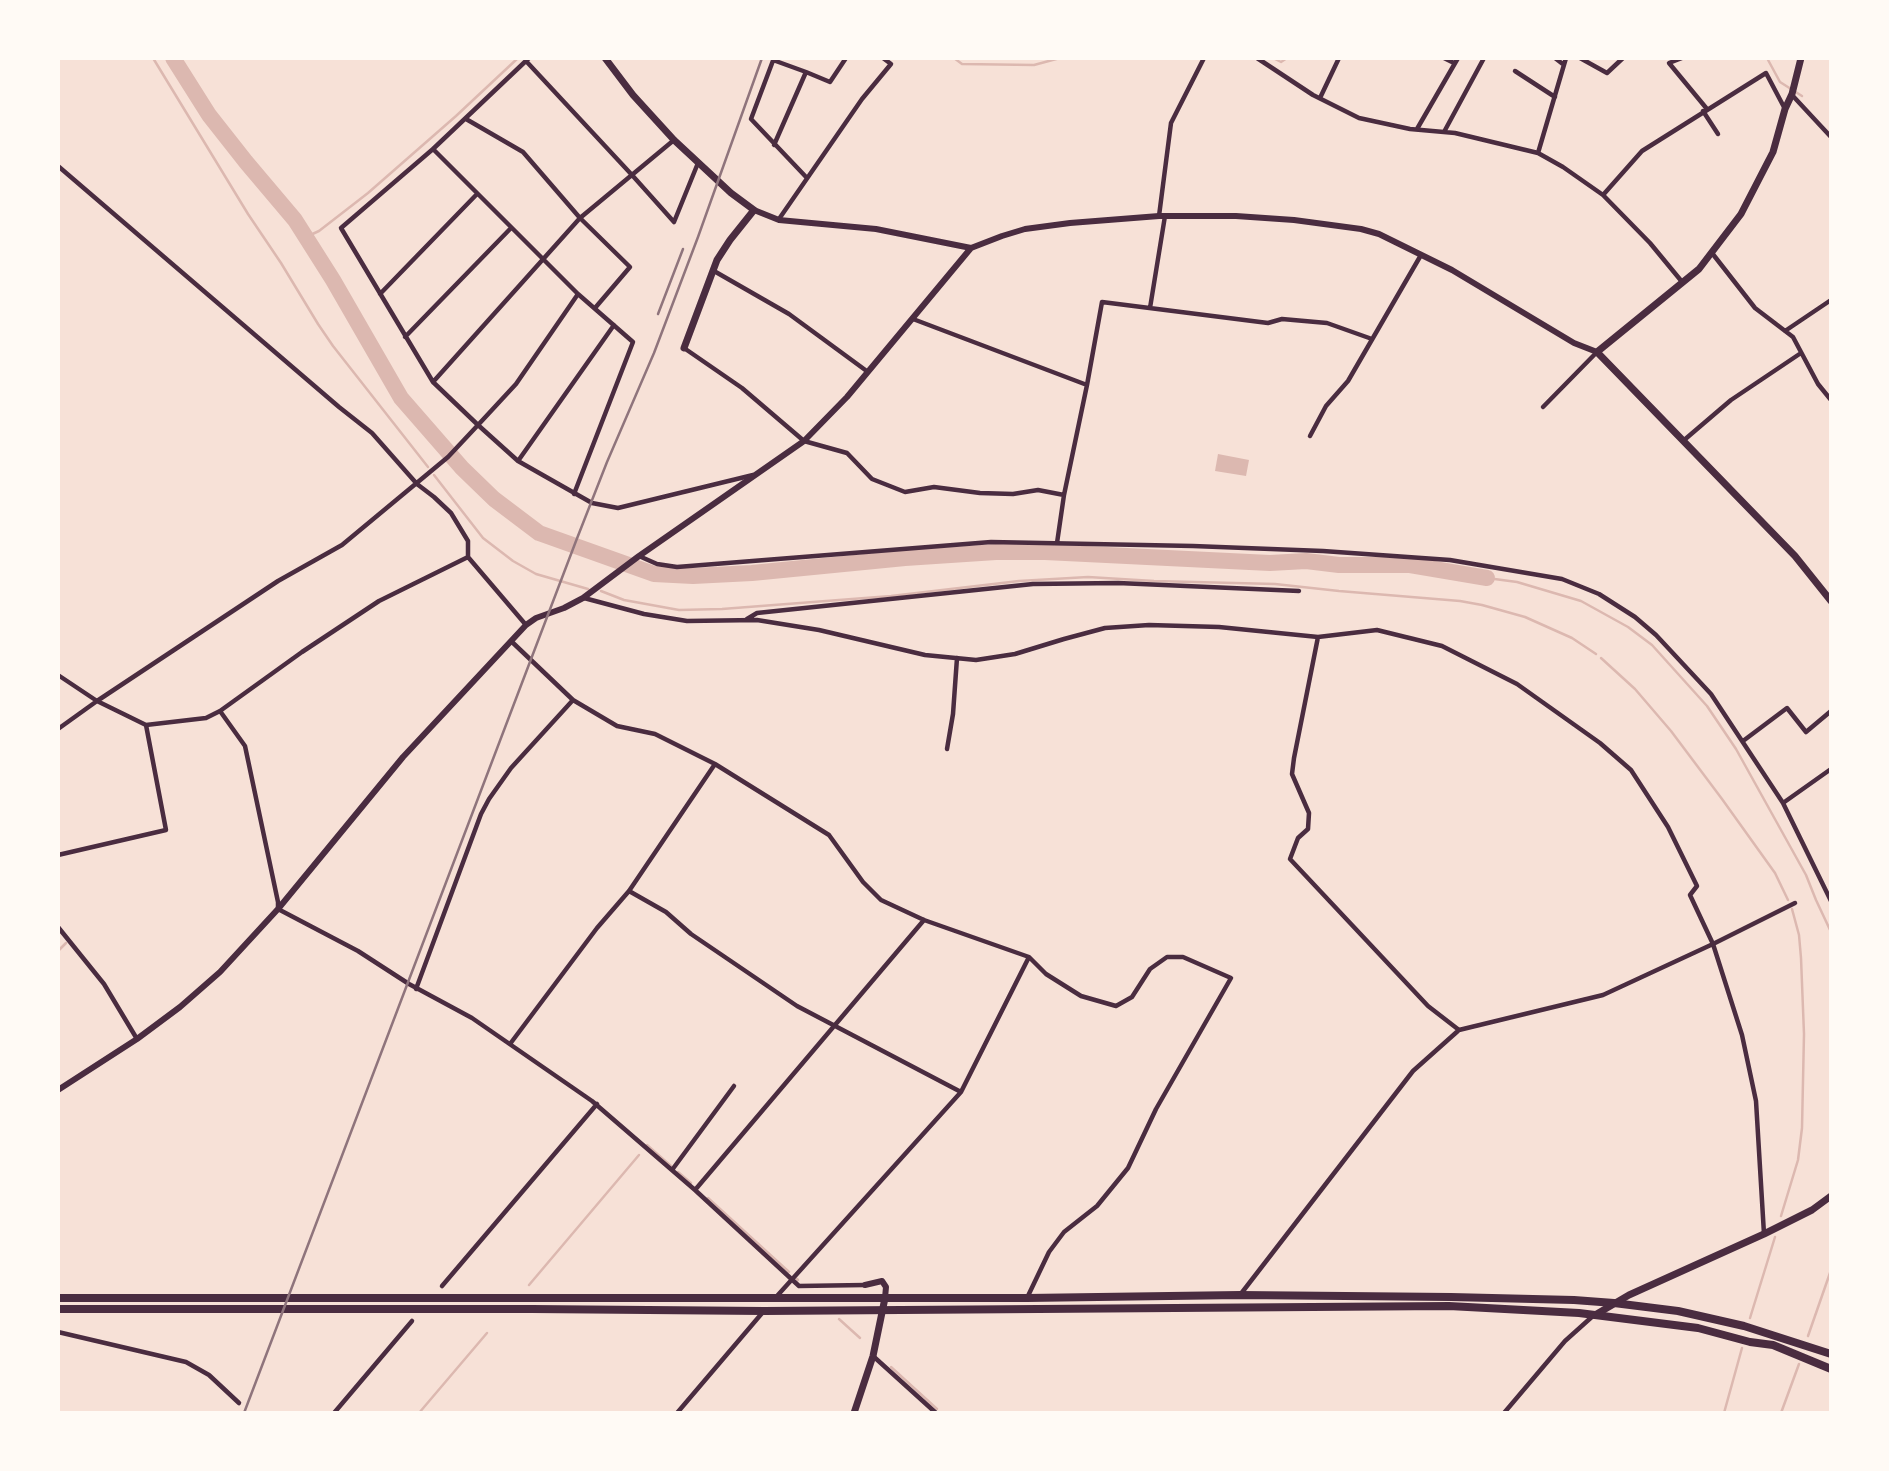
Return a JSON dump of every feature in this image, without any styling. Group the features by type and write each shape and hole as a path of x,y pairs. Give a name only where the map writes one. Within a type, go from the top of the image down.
{"highway":[{"path":"58,1298 1451,1297 1614,1303 1678,1311 1744,1326 1831,1354"},
{"path":"58,1309 764,1311 1449,1306 1595,1315 1698,1328 1750,1342 1773,1345 1831,1369"}],"main road":[{"path":"605,58 633,95 674,140 731,193 754,210 723,251 684,348"},
{"path":"1801,58 1773,152 1741,214 1699,269 1597,352 1795,556 1831,601"},
{"path":"1595,1315 1614,1303 1812,1210 1831,1196"},
{"path":"854,1413 873,1356 885,1298"}],"street":[{"path":"807,178 751,119 773,59 830,82 846,58"},
{"path":"883,58 891,64"},
{"path":"779,220 862,99 897,58"},
{"path":"1150,308 1171,122 1204,58"},
{"path":"1258,58 1320,99 1359,118 1465,135 1538,153 1603,195 1683,283"},
{"path":"1320,99 1339,58"},
{"path":"1444,58 1454,64"},
{"path":"1417,129 1458,58"},
{"path":"1444,132 1484,58"},
{"path":"1555,58 1564,65"},
{"path":"1538,153 1566,58"},
{"path":"1580,58 1607,73 1623,58"},
{"path":"1682,58 1669,63 1705,110 1718,134"},
{"path":"698,162 674,222 527,59 433,149 341,228 433,382 518,461 573,494 592,503 618,508 757,474"},
{"path":"1515,71 1555,97"},
{"path":"774,145 806,72"},
{"path":"1603,195 1642,151 1766,73 1785,109"},
{"path":"1792,94 1831,137"},
{"path":"466,119 523,152 580,218 630,267 594,308"},
{"path":"433,382 580,218 674,140"},
{"path":"433,149 578,294 633,342 573,494"},
{"path":"58,166 372,433 417,484 451,513 468,541 468,557 526,625"},
{"path":"380,295 477,194"},
{"path":"754,210 779,220 876,229 971,248"},
{"path":"58,1090 137,1039 180,1007 220,972 278,909 403,757 526,625 583,598 804,441 840,405 971,248 1025,229 1162,216 1236,216 1294,220 1379,233 1452,270 1574,343 1597,352 1543,407"},
{"path":"405,338 511,228"},
{"path":"1712,253 1755,308 1793,337 1818,384 1831,400"},
{"path":"1310,436 1326,406 1348,381 1422,254"},
{"path":"713,271 789,314 868,372"},
{"path":"58,729 278,581 342,545 417,484 454,451 516,384 578,294"},
{"path":"1785,331 1831,300"},
{"path":"1057,543 1102,302 1268,323 1282,319 1327,323 1372,339"},
{"path":"914,319 1087,385"},
{"path":"518,461 614,325"},
{"path":"684,348 742,387 804,441 847,453 873,479 905,492 934,487 1013,494 1038,490 1064,495"},
{"path":"1684,441 1731,400 1801,353"},
{"path":"639,556 657,564 677,567 991,542 1206,546 1450,560 1562,579 1600,594 1635,617 1656,635 1711,694 1783,803 1831,901"},
{"path":"58,675 97,701 146,725 206,718 379,601 468,557"},
{"path":"745,620 757,613 1033,584 1118,583 1299,591"},
{"path":"583,598 644,614 687,621 757,620 818,630 905,652 976,660 1015,654 1105,628 1149,625 1219,627 1318,637 1377,631 1442,646 1517,684 1631,770 1668,827 1697,886 1690,895 1713,944 1742,1035 1756,1101 1764,1234"},
{"path":"1318,637 1292,774 1309,813 1308,829 1298,838 1290,859 1427,1006 1459,1030"},
{"path":"510,640 573,700 617,726 655,734 715,764 828,835 863,882 881,900 924,920 1029,957 1046,974 1081,996 1115,1006 1132,997 1150,969 1167,957 1183,957 1231,978 1156,1109 1128,1168 1097,1206 1064,1232 1049,1252 1027,1298"},
{"path":"947,749 957,659"},
{"path":"416,989 489,799 511,768 573,700"},
{"path":"1743,741 1787,708 1806,732 1831,712"},
{"path":"220,711 245,746 278,909"},
{"path":"58,855 166,830 146,725"},
{"path":"510,1044 597,928 629,891 715,764"},
{"path":"1783,803 1831,769"},
{"path":"629,891 666,912 691,934 797,1006 961,1092"},
{"path":"1240,1296 1413,1071 1459,1030 1603,995 1795,903"},
{"path":"278,909 358,951 416,989 472,1018 597,1104 799,1286 865,1285 882,1282 886,1287 885,1298"},
{"path":"695,1190 924,920"},
{"path":"58,927 104,984 137,1039"},
{"path":"776,1298 961,1092 1029,957"},
{"path":"672,1170 734,1086"},
{"path":"442,1286 597,1104"},
{"path":"677,1413 764,1311"},
{"path":"1504,1413 1565,1341 1595,1315"},
{"path":"334,1413 412,1321"},
{"path":"58,1332 186,1362 203,1370 239,1402"},
{"path":"873,1356 936,1413"}],"shaded area":[{"path":"1218,454 1249,460 1246,476 1215,471"}],"waterway":[{"path":"153,58 318,324 428,467"},
{"path":"173,58 209,115 295,220 401,398 462,468 494,499 539,533 654,574 693,576 905,558 1045,552 1270,563 1306,561 1339,565 1410,565 1487,578"},
{"path":"306,237 319,231 368,193 518,58"},
{"path":"954,58 962,64 1034,65 1060,58"},
{"path":"1273,58 1281,62 1287,58"},
{"path":"1767,58 1780,82 1802,96"},
{"path":"434,475 483,538 513,561 536,574 588,589"},
{"path":"601,591 624,600 679,610 891,596 1019,581 1088,577 1275,584 1482,605 1525,617 1572,638 1596,654"},
{"path":"1487,578 1517,582 1581,601 1628,627 1652,645 1707,706 1736,749 1806,875 1831,932"},
{"path":"1601,658 1635,689 1671,731 1775,873 1788,900"},
{"path":"1781,1216 1798,1160 1802,1128 1804,1034 1801,958 1799,935 1792,909"},
{"path":"58,951 66,943"},
{"path":"647,1145 671,1166"},
{"path":"529,1285 639,1155"},
{"path":"678,1172 691,1183"},
{"path":"708,1198 789,1272"},
{"path":"1750,1318 1775,1237"},
{"path":"1808,1336 1831,1270"},
{"path":"839,1319 860,1338"},
{"path":"419,1413 487,1333"},
{"path":"1724,1413 1742,1348"},
{"path":"1781,1413 1799,1364"},
{"path":"891,1367 937,1409"}],"railway":[{"path":"244,1413 576,541 654,353 762,58"},
{"path":"658,314 683,249"}]}
